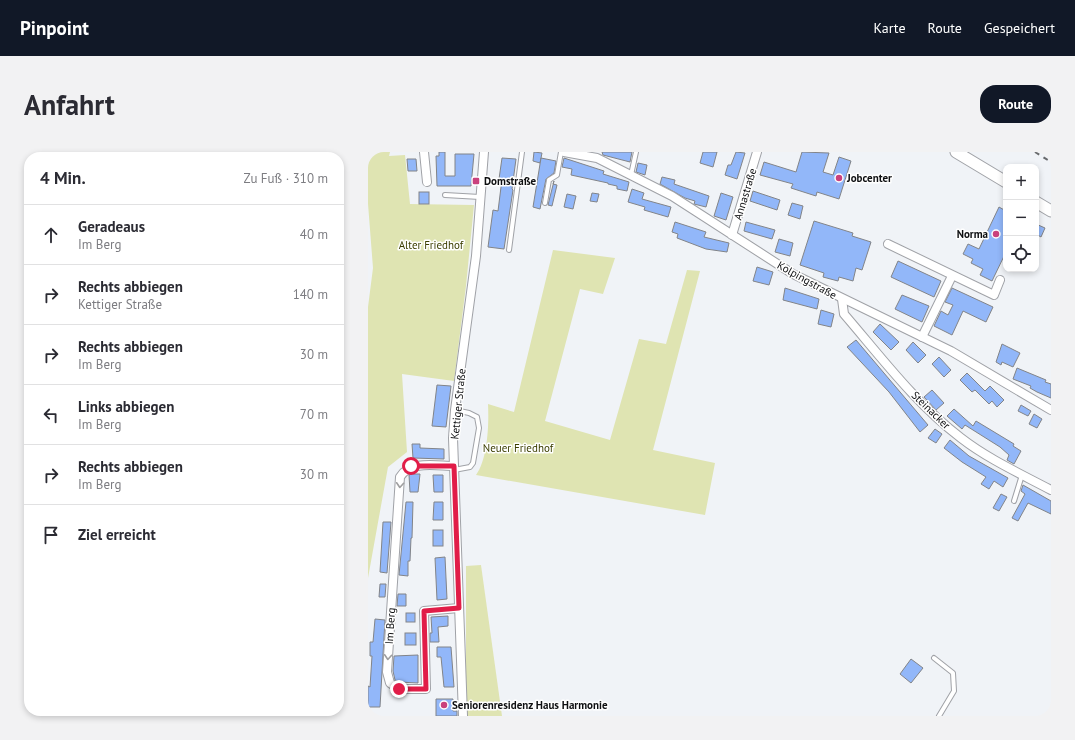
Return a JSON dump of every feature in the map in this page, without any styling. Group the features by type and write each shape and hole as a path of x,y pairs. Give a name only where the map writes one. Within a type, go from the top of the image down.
{"main road":[{"path":"956,152 972,158 1003,180"},
{"path":"1039,204 1051,211"}],"street":[{"path":"424,152 427,182"},
{"name":"Kettiger Straße","path":"463,716 454,468 455,410 470,307 484,152"},
{"name":"Kolpingstraße","path":"562,152 597,158 672,196 732,236 794,274 842,299 951,351 1051,410"},
{"name":"Annastraße","path":"732,236 757,152"},
{"path":"888,244 994,295 1000,280"},
{"path":"922,337 952,276"},
{"name":"Steinacker","path":"842,299 844,314 913,394 936,417 962,439 1051,490"},
{"name":"Im Berg","path":"454,468 411,466 404,471 400,478 387,672 390,683 399,689 426,689 424,611 459,608"}],"lane":[{"path":"509,250 522,152"},
{"path":"545,203 549,180 557,175 562,152"},
{"path":"631,175 636,152"},
{"path":"445,195 480,197"},
{"path":"454,468 470,467 473,463 479,428 477,417 469,413 455,410"},
{"path":"1014,501 1022,474"},
{"path":"934,658 953,673 954,691 939,716"}],"green space":[{"name":"Alter Friedhof","path":"368,152 390,152 389,156 405,155 410,204 474,205 454,381 402,374 407,452 388,467 368,578 368,307 373,268 368,204"},
{"name":"Neuer Friedhof","path":"553,250 615,258 603,294 580,289 545,421 610,440 639,339 666,344 687,270 700,271 653,450 715,463 705,515 476,475 483,460 487,441 488,404 514,412"},
{"path":"481,565 502,716 466,716 466,566"}],"building":[{"path":"439,152 445,152 445,176 455,176 455,154 474,154 471,186 437,186 436,156 439,156"},
{"path":"534,152 542,153 540,163 533,161"},
{"path":"602,152 632,152 630,162 603,155"},
{"path":"703,152 717,152 713,167 700,163"},
{"path":"736,152 745,153 737,179 725,175 728,165 731,165"},
{"path":"802,152 829,153 823,172 833,175 839,157 851,161 839,199 817,192 816,196 791,188 793,184 760,175 764,162 796,172"},
{"path":"502,158 516,159 504,249 488,247 493,210 498,211 502,179 499,179"},
{"path":"541,158 556,161 554,173 546,179 540,209 533,207"},
{"path":"564,158 604,171 603,174 629,182 627,191 617,189 617,186 608,183 571,175 572,169 562,167"},
{"path":"407,159 416,159 417,171 408,171"},
{"path":"638,163 647,165 645,175 636,172"},
{"path":"662,177 675,180 674,184 709,196 706,207 694,204 695,201 685,198 660,184"},
{"path":"553,184 557,185 552,206 548,205"},
{"path":"632,189 644,193 642,199 671,207 668,217 644,210 645,207 628,202"},
{"path":"753,191 780,200 777,210 750,201"},
{"path":"419,192 429,192 429,204 419,204"},
{"path":"592,193 599,194 597,202 590,201"},
{"path":"721,193 733,197 726,220 714,216"},
{"path":"567,194 576,196 573,209 564,207"},
{"path":"792,203 803,206 800,219 788,215"},
{"name":"Norma","path":"999,207 1003,209 1003,258 992,281 980,275 983,269 971,263 973,259 963,254 968,244 979,249"},
{"path":"814,221 853,233 852,236 871,242 862,270 856,268 853,281 839,277 838,281 823,277 824,273 800,265"},
{"path":"675,222 706,232 704,237 729,243 727,252 706,249 677,238 678,234 672,232"},
{"path":"746,222 775,230 772,239 744,231"},
{"path":"1039,225 1045,228 1041,237 1039,236"},
{"path":"779,239 793,243 790,256 775,252"},
{"path":"898,261 941,281 934,297 891,277"},
{"path":"757,267 773,272 769,285 753,281"},
{"path":"785,288 819,299 817,309 783,300"},
{"path":"952,288 993,307 986,322 963,311 952,335 934,326 941,311 948,315 953,305 945,302"},
{"path":"902,295 929,306 922,322 895,309"},
{"path":"821,310 834,314 831,327 818,324"},
{"path":"880,324 899,342 891,350 873,332"},
{"path":"856,340 928,425 920,432 889,392 847,347"},
{"path":"913,342 926,355 918,363 906,350"},
{"path":"1002,344 1020,353 1013,367 1002,362 1001,365 996,362"},
{"path":"939,357 951,370 944,377 932,364"},
{"path":"1017,368 1046,380 1045,382 1051,384 1051,398 1030,388 1031,386 1013,379"},
{"path":"967,373 985,391 990,386 1004,400 997,407 992,401 989,404 975,390 972,392 960,380"},
{"path":"437,385 451,386 446,427 432,426"},
{"path":"932,390 944,403 936,410 924,397"},
{"path":"1021,405 1031,411 1028,416 1018,411"},
{"path":"954,409 973,426 976,421 1014,444 1013,446 1021,451 1014,464 1007,460 1009,455 1000,447 965,425 962,429 947,416"},
{"path":"1034,414 1042,419 1037,428 1029,424"},
{"path":"935,429 942,434 936,443 928,438"},
{"path":"950,440 969,456 1008,478 1003,487 994,481 989,489 981,484 986,477 962,462 944,448"},
{"path":"412,444 420,444 420,448 444,449 444,459 413,458"},
{"path":"420,474 418,492 410,492 409,475"},
{"path":"433,475 443,475 443,492 434,492"},
{"path":"1023,485 1051,501 1051,514 1028,503 1018,521 1012,518 1025,494 1021,491"},
{"path":"1001,494 1007,497 999,511 993,508"},
{"path":"406,502 413,502 412,538 410,561 408,561 408,576 399,575"},
{"path":"434,502 443,502 443,520 433,520"},
{"path":"383,522 391,522 387,573 380,572"},
{"path":"433,530 443,530 443,546 433,546"},
{"path":"445,557 447,599 437,600 435,558"},
{"path":"380,584 386,584 385,597 379,597"},
{"path":"398,594 406,594 406,606 397,606"},
{"path":"406,613 415,613 415,622 406,622"},
{"path":"448,616 448,626 438,627 439,642 430,642 430,633 432,633 431,617"},
{"path":"375,619 385,620 380,707 368,707 368,686 370,687 372,656 370,656 370,642 373,642"},
{"path":"405,633 416,633 416,645 405,645"},
{"path":"437,647 451,647 454,687 444,687 441,657 437,657"},
{"path":"418,655 418,683 398,682 395,680 393,671 394,656"},
{"path":"911,659 923,668 911,683 900,674"},
{"name":"Seniorenresidenz Haus Harmonie","path":"436,699 453,699 453,711 457,711 457,716 436,716"}],"railway":[{"path":"1035,152 1051,162"}],"place":[{"name":"Jobcenter","path":"839,178"},
{"name":"Domstraße","path":"476,181"},
{"name":"Norma","path":"996,234"},
{"name":"Seniorenresidenz Haus Harmonie","path":"444,705"}],"route":[{"path":"399,689 426,689 424,611 459,608 454,466 411,466"}]}
